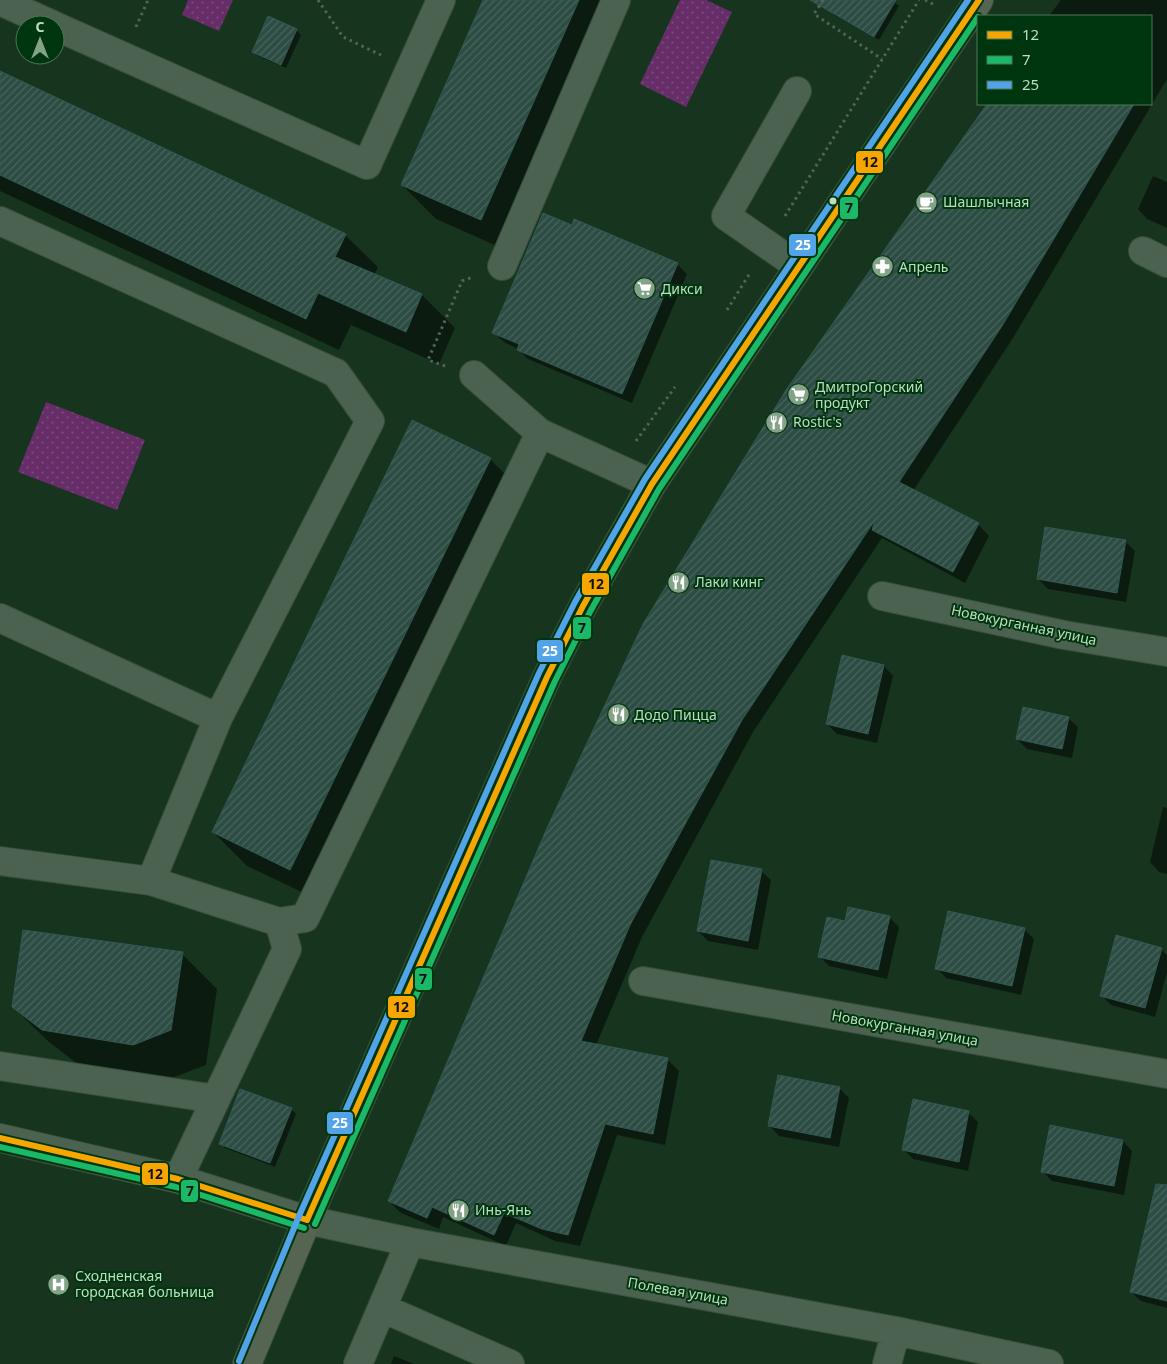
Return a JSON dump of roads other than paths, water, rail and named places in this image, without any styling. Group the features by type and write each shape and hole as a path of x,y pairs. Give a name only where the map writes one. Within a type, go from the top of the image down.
{"main road":[{"path":"247,1364 307,1220 548,677 583,606 652,484 979,0"}],"street":[{"path":"65,30 367,165 441,0"},
{"path":"502,266 616,0"},
{"path":"0,1 32,15"},
{"path":"798,91 726,216 798,266"},
{"path":"0,222 336,373 370,421 218,718 151,882"},
{"path":"1143,251 1167,263"},
{"path":"474,375 540,433 652,484"},
{"path":"0,861 151,882 279,922 305,918 540,433"},
{"name":"Новокурганная улица","path":"882,596 1064,635 1167,652"},
{"path":"0,618 218,718"},
{"path":"178,1179 287,949 279,922"},
{"name":"Новокурганная улица","path":"643,981 1167,1074"},
{"path":"0,1066 216,1099"},
{"name":"Полевая улица","path":"0,1138 178,1179 307,1220 410,1242 896,1331 1049,1364"},
{"path":"358,1364 410,1242"},
{"path":"382,1308 510,1364"},
{"path":"887,1364 896,1331"}],"place":[{"name":"Шашлычная","path":"927,202"},
{"name":"Апрель","path":"883,267"},
{"name":"Дикси","path":"645,289"},
{"name":"ДмитроГорский продукт","path":"799,395"},
{"name":"Rostic's","path":"777,422"},
{"name":"Лаки кинг","path":"679,582"},
{"name":"Додо Пицца","path":"618,715"},
{"name":"Инь-Янь","path":"459,1210"},
{"name":"Сходненская городская больница","path":"59,1284"}]}
